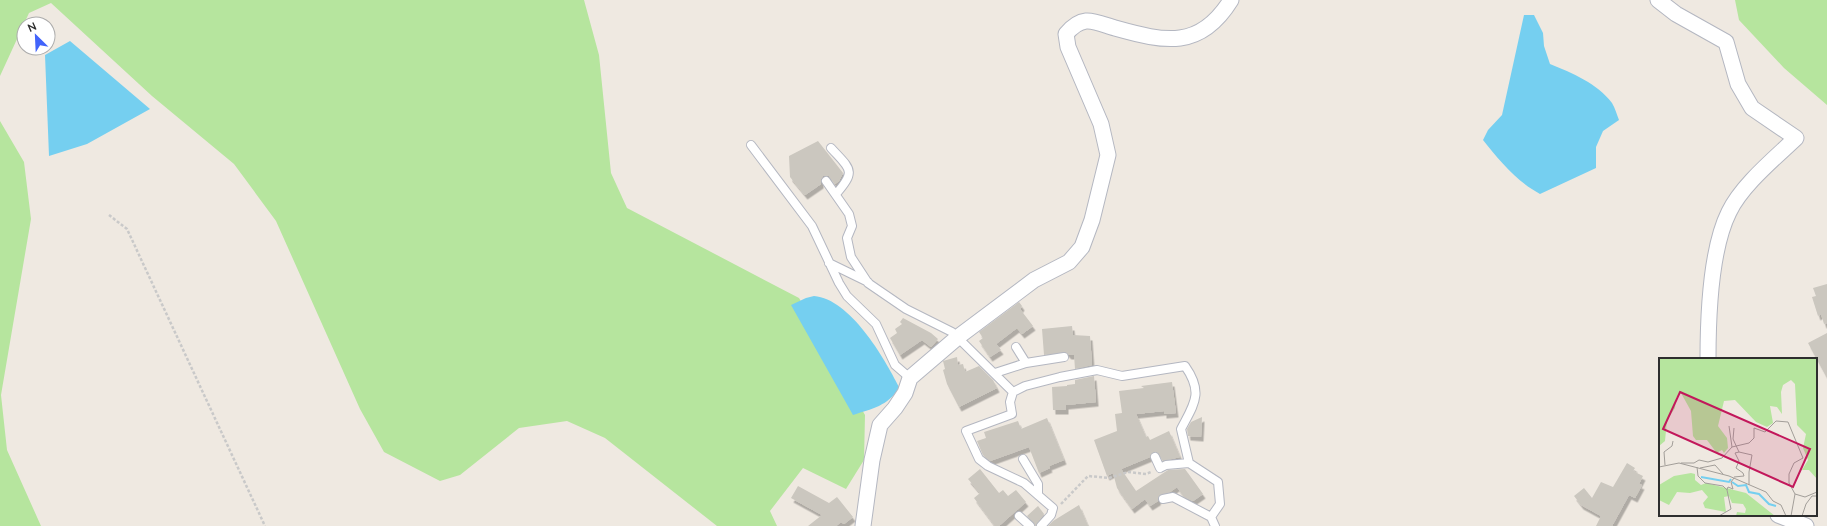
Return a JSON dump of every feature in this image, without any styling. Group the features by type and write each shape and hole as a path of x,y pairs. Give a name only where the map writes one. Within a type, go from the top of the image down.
{"street":[{"path":"863,526 872,460 880,425 895,408 905,393 910,378 958,337 1034,280 1069,262 1082,246 1092,220 1108,155 1101,124 1068,47 1066,34 1075,24 1086,21 1153,39 1182,38 1207,28 1225,9 1231,0"},
{"path":"1658,0 1676,14 1726,42 1738,84 1752,108 1796,138 1772,160 1742,193 1729,212 1716,245 1708,336 1708,358"},
{"path":"1781,516 1806,526"}],"lane":[{"path":"751,144 812,226 829,263 847,296 876,324 895,365 910,378"},
{"path":"831,148 847,166 849,172 849,179 836,194"},
{"path":"826,181 849,214 852,226 847,238 851,257 868,283"},
{"path":"829,263 868,283 906,309 952,332 1013,392"},
{"path":"1016,347 1026,363"},
{"path":"995,373 1026,363 1064,357"},
{"path":"1041,526 1051,515 1053,508 1038,493 1024,483 988,466 979,459 966,431 1012,414 1010,402 1013,392 1025,386 1097,370 1122,376 1185,366 1192,376 1196,399 1181,429 1189,463"},
{"path":"1155,457 1160,468 1166,465 1189,463 1218,482 1220,504 1211,517"},
{"path":"1023,459 1038,484 1038,493"},
{"path":"1163,499 1173,497 1211,517 1215,526"},
{"path":"1019,516 1030,526"}],"path":[{"path":"109,215 127,229 265,526"},
{"path":"1051,515 1088,476 1109,478 1128,472 1146,474 1160,468"}],"green space":[{"path":"0,0 584,0 599,55 611,173 627,208 799,298 865,415 864,460 846,489 803,468 770,511 777,526 717,526 605,438 567,421 519,428 460,475 440,481 384,452 360,409 276,221 234,164 152,96 51,3 29,13 28,16 16,16 16,41 0,76"},
{"path":"1735,0 1827,0 1827,105 1784,68 1739,20"},
{"path":"0,121 24,162 31,219 1,395 7,450 41,526 0,526"}],"water":[{"path":"1524,15 1534,15 1543,33 1544,46 1550,64 1592,84 1612,103 1619,120 1603,131 1596,147 1596,168 1540,194 1516,177 1483,140 1488,130 1502,115"},
{"path":"70,41 150,109 87,144 49,156 45,56 56,56 56,49"},
{"path":"814,296 827,300 840,307 853,318 875,346 899,387 885,403 873,409 853,415 791,305"}],"building":[{"path":"818,141 843,173 839,181 835,184 829,176 823,176 821,179 821,184 805,195 790,177 789,156"},
{"path":"1827,284 1827,323 1824,324 1821,314 1818,316 1812,297 1816,296 1813,288"},
{"path":"1019,302 1022,306 1020,309 1033,326 1022,334 1017,328 996,344 1001,350 990,357 979,341 983,338 979,332"},
{"path":"903,318 931,333 938,339 931,347 922,340 900,355 890,338 897,333 895,329 902,324 900,322"},
{"path":"1072,326 1073,335 1090,336 1092,365 1075,369 1074,355 1069,355 1066,352 1044,355 1042,329"},
{"path":"1827,333 1827,378 1817,358 1808,343"},
{"path":"957,357 958,365 963,364 965,372 979,366 993,380 997,388 959,407 947,384 943,370 945,369 943,361"},
{"path":"1094,376 1096,402 1066,405 1066,410 1053,410 1052,387 1075,384 1075,380"},
{"path":"1172,382 1176,413 1164,414 1164,411 1136,414 1146,437 1148,436 1150,440 1169,431 1180,457 1163,461 1158,453 1153,452 1150,457 1121,469 1136,491 1168,470 1185,469 1203,494 1193,501 1184,497 1177,487 1170,492 1160,495 1158,501 1150,506 1145,499 1132,509 1117,488 1113,473 1107,476 1094,440 1117,431 1115,414 1122,413 1119,391 1144,388 1141,386"},
{"path":"1202,417 1201,437 1188,436 1187,429 1191,422"},
{"path":"1047,418 1064,460 1049,466 1050,468 1039,473 1029,447 990,461 983,455 977,441 986,438 984,432 1018,421 1021,429"},
{"path":"1627,463 1635,468 1633,471 1643,476 1639,484 1642,485 1635,498 1629,495 1612,526 1596,526 1601,516 1581,505 1574,496 1584,488 1592,498 1601,482 1613,487"},
{"path":"980,469 999,493 1003,490 1008,496 1016,490 1026,502 999,526 995,526 974,498 980,493 968,479"},
{"path":"798,486 829,503 837,497 853,517 844,524 841,522 836,526 808,526 822,515 791,498"},
{"path":"1079,505 1088,526 1048,526 1053,521"},
{"path":"1038,506 1044,514 1035,526 1027,516"}]}
